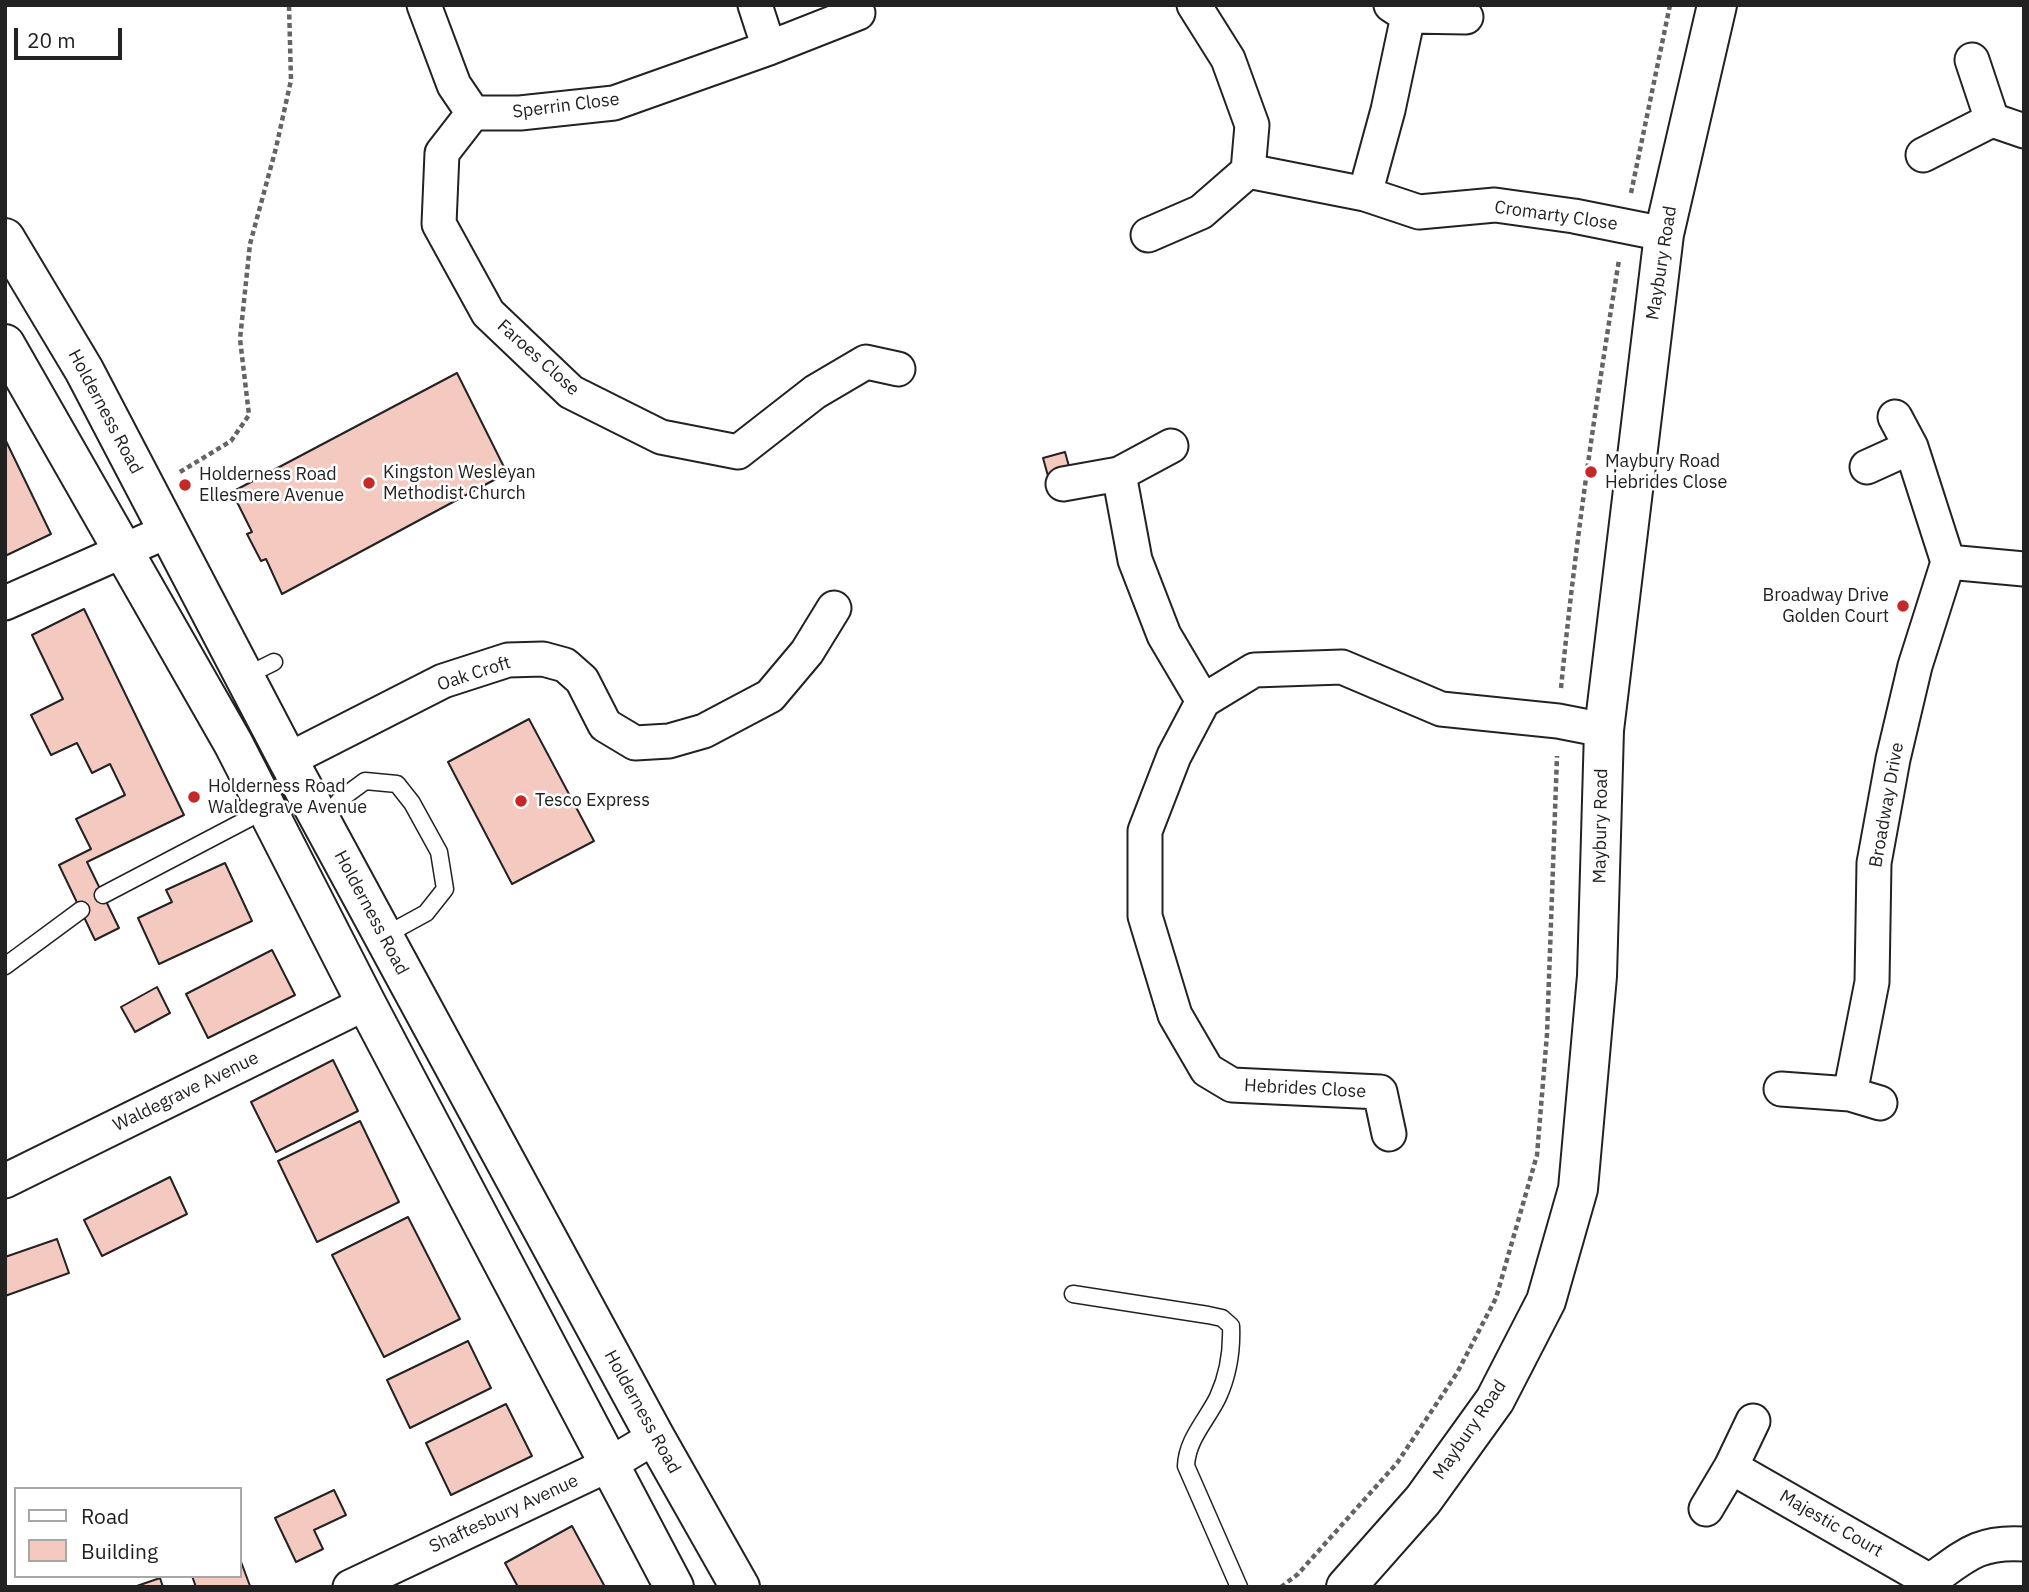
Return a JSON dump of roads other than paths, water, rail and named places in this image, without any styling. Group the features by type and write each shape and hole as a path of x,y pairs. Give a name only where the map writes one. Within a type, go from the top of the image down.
{"main road":[{"name":"Maybury Road","path":"1346,1587 1423,1500 1495,1400 1546,1301 1578,1189 1597,976 1604,730 1664,234 1717,5"},
{"name":"Holderness Road","path":"5,238 84,370 168,531 259,669 288,760 655,1437 740,1587"},
{"path":"5,344 233,743 366,1003 674,1587"}],"street":[{"path":"424,5 454,85 473,113"},
{"path":"755,5 769,48"},
{"path":"1171,234 1248,171 1252,125 1228,59 1194,5"},
{"path":"1366,194 1388,110 1399,10 1466,17"},
{"name":"Sperrin Close","path":"473,113 520,113 614,103 858,13"},
{"path":"1972,60 1992,120"},
{"name":"Faroes Close","path":"473,113 442,153 439,224 488,313 571,392 661,438 738,453 815,391 866,362 898,369"},
{"path":"1923,155 1992,120 2024,131"},
{"name":"Cromarty Close","path":"1248,171 1366,194 1419,212 1495,205 1574,216 1664,234"},
{"path":"1895,417 1911,447 1948,562 2024,569"},
{"path":"1063,484 1119,474 1171,446"},
{"path":"1867,467 1911,447"},
{"path":"1119,474 1135,560 1164,635 1203,701 1254,670 1342,667 1441,709 1558,721 1604,730"},
{"path":"5,603 168,531"},
{"name":"Broadway Drive","path":"1781,1089 1865,1099 1872,982 1874,863 1893,759 1915,666 1948,562"},
{"name":"Oak Croft","path":"288,760 443,681 508,660 543,659 565,664 582,680 605,725 635,743 669,741 704,732 770,696 807,652 837,603"},
{"name":"Hebrides Close","path":"1203,701 1174,755 1145,831 1145,916 1175,1015 1207,1070 1232,1085 1380,1092 1389,1134"},
{"name":"Waldegrave Avenue","path":"5,1181 366,1003"},
{"path":"1706,1509 1731,1467 1753,1421"},
{"name":"Shaftesbury Avenue","path":"351,1587 610,1464 655,1437"},
{"name":"Majestic Court","path":"1731,1467 1929,1584"},
{"path":"1929,1584 1972,1550 2006,1543 2024,1544"}],"lane":[{"path":"321,821 342,798 365,781 397,784 412,803 439,852 445,889 426,913 384,936"},
{"path":"103,895 267,809"},
{"path":"5,966 81,911"},
{"path":"1073,1294 1209,1315 1222,1318 1231,1326 1232,1349 1219,1394 1187,1452 1186,1466 1239,1587"}],"place":[{"name":"Maybury Road Hebrides Close","path":"1591,472"},
{"name":"Kingston Wesleyan Methodist Church","path":"369,483"},
{"name":"Holderness Road Ellesmere Avenue","path":"185,485"},
{"name":"Broadway Drive Golden Court","path":"1903,606"},
{"name":"Holderness Road Waldegrave Avenue","path":"194,797"},
{"name":"Tesco Express","path":"521,801"}]}
